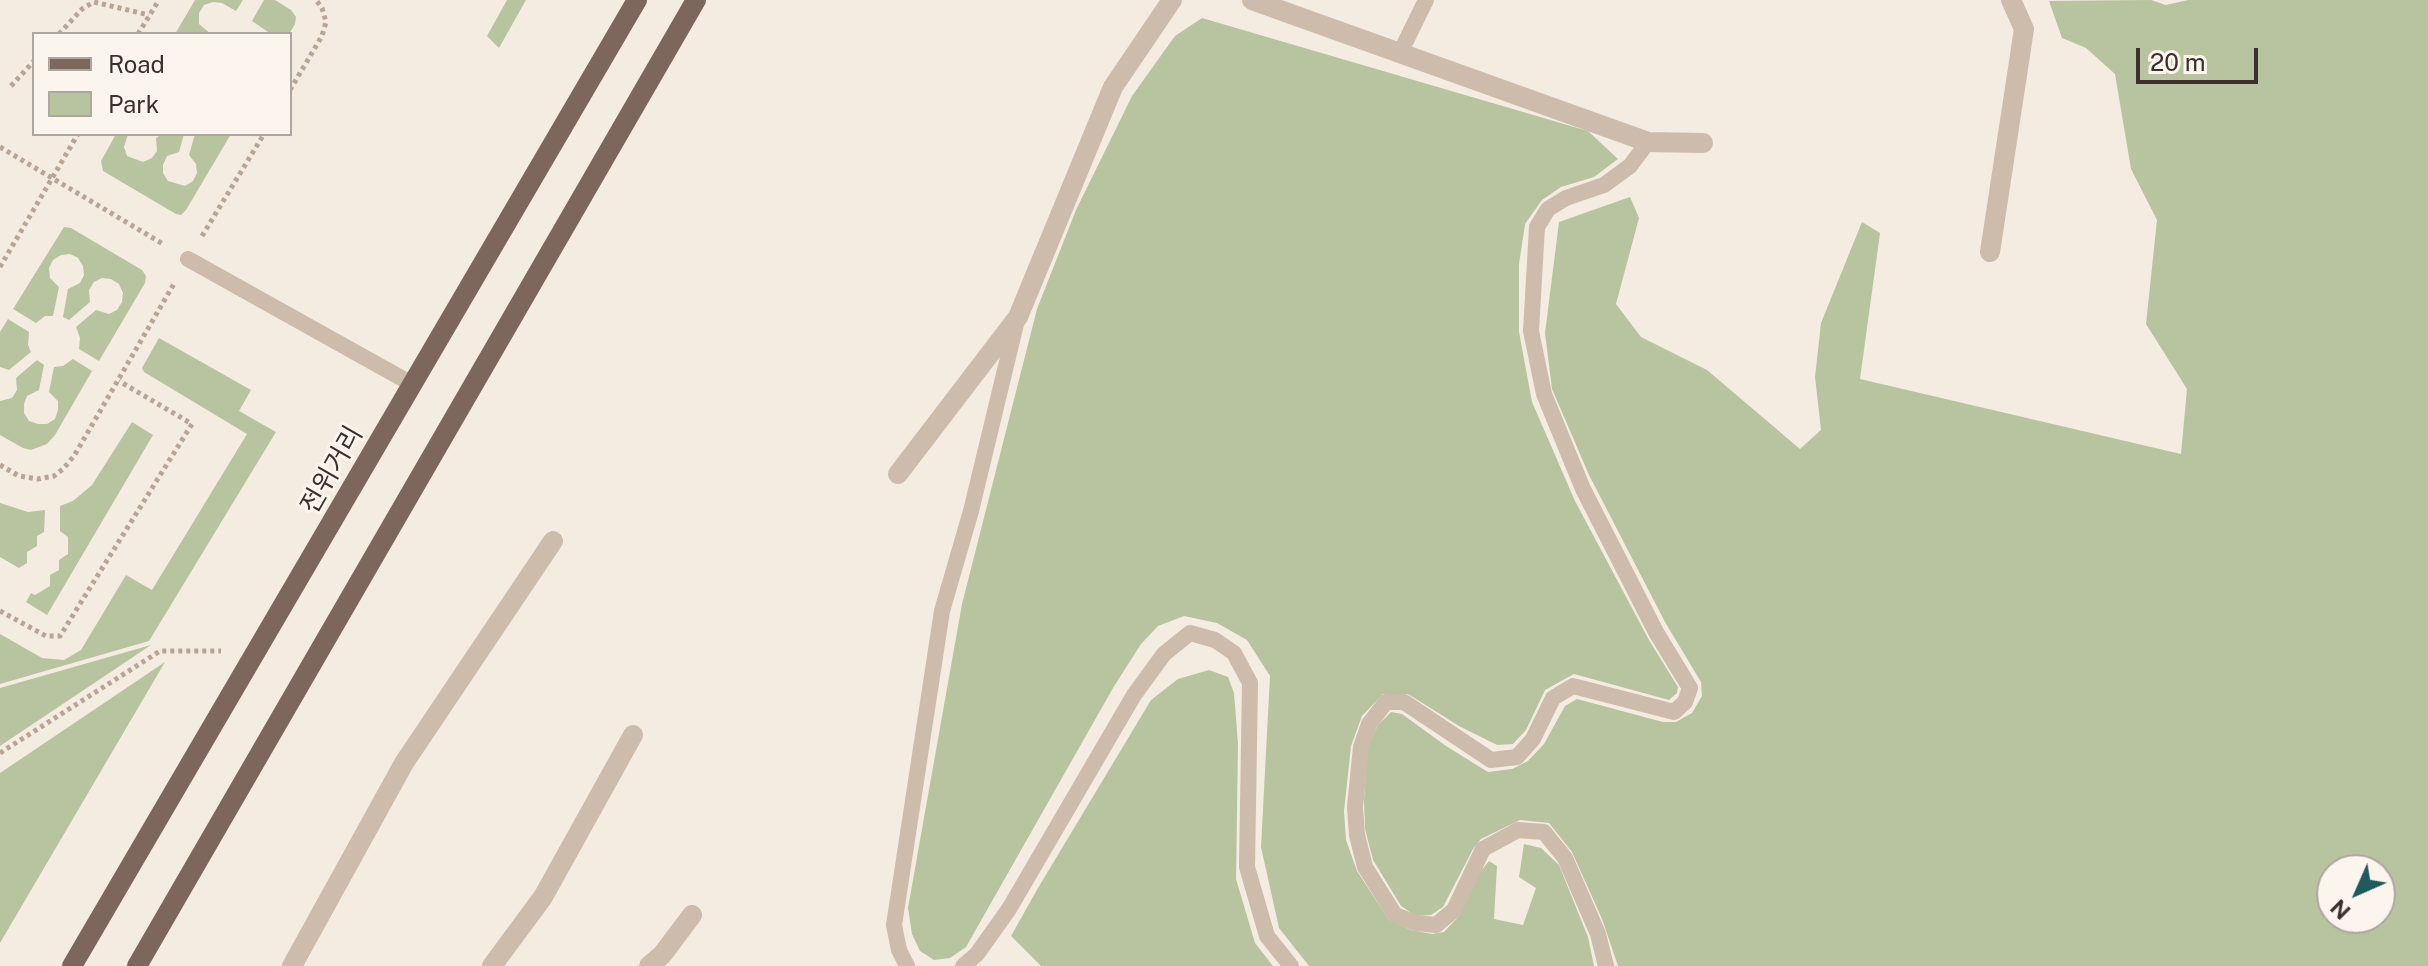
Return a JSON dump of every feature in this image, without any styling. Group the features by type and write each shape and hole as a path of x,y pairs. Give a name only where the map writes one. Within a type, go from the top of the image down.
{"main road":[{"name":"전위거리","path":"72,966 637,0"},
{"path":"137,966 696,0"}],"street":[{"path":"898,474 1018,317 1113,87 1172,0"},
{"path":"1252,0 1648,142 1703,143"},
{"path":"1990,252 2024,29 2011,0"},
{"path":"292,966 404,763 553,541"},
{"path":"492,966 543,897 633,735"},
{"path":"649,966 662,955 692,915"}],"lane":[{"path":"1400,53 1426,0"},
{"path":"1606,966 1598,934 1565,858 1544,832 1518,830 1483,849 1454,910 1436,925 1416,923 1395,915 1365,867 1357,835 1355,807 1361,747 1369,724 1386,702 1404,702 1491,760 1517,757 1533,739 1553,698 1573,686 1674,712 1685,702 1690,688 1656,632 1583,489 1544,394 1531,331 1537,227 1548,209 1566,198 1604,185 1630,166 1648,142"},
{"path":"188,259 412,384"},
{"path":"907,966 899,950 894,925 942,611 971,511 1018,317"},
{"path":"963,966 977,954 1009,909 1134,695 1164,654 1190,633 1215,640 1234,653 1250,683 1247,867 1267,936 1291,966"}],"path":[{"path":"139,32 159,0"},
{"path":"292,87 322,36 326,22 316,0"},
{"path":"61,32 82,9 94,2 149,15"},
{"path":"11,86 32,63"},
{"path":"0,267 77,136"},
{"path":"0,465 19,476 38,479 54,476 74,456 263,136"},
{"path":"0,147 188,259"},
{"path":"0,611 46,636 60,636 192,424 119,381"},
{"path":"0,753 160,651 256,650"}],"green space":[{"path":"195,0 243,0 236,11 222,3 204,5 199,13 199,24 209,32 176,32"},
{"path":"264,0 275,0 296,17 290,32 268,32 252,21"},
{"path":"507,0 526,0 499,48 487,36"},
{"path":"2151,0 2166,5 2188,0 2428,0 2428,966 1618,966 1602,919 1572,852 1549,823 1520,820 1481,839 1443,907 1431,915 1416,916 1401,906 1373,860 1365,829 1368,745 1378,725 1391,712 1402,714 1488,772 1512,769 1528,761 1544,744 1565,706 1577,699 1663,722 1676,722 1692,713 1702,696 1701,682 1665,622 1589,475 1552,389 1545,333 1559,222 1630,197 1639,218 1616,304 1641,337 1707,370 1800,449 1821,430 1815,377 1821,323 1862,222 1880,233 1860,379 2181,454 2187,389 2146,324 2157,220 2131,169 2115,74 2086,48 2062,38 2049,1"},
{"path":"1202,18 1588,131 1618,159 1594,177 1561,187 1542,200 1525,224 1519,264 1519,332 1532,402 1575,501 1649,640 1678,687 1677,693 1669,700 1574,674 1545,690 1526,730 1513,744 1497,745 1459,726 1408,694 1383,694 1362,716 1351,746 1344,811 1346,840 1357,871 1389,920 1411,930 1432,934 1444,932 1460,915 1472,882 1489,861 1497,866 1494,919 1523,925 1536,888 1519,877 1524,844 1541,848 1559,865 1588,937 1594,966 1309,966 1279,928 1261,847 1270,676 1247,640 1217,623 1184,616 1158,626 1141,644 966,947 950,958 934,960 920,951 912,934 908,908 962,604 1037,309 1076,210 1132,96 1175,36"},
{"path":"115,136 127,136 124,147 127,156 143,162 152,158 157,151 156,138 159,136 183,136 179,152 167,156 163,173 168,181 185,186 193,181 197,173 196,164 189,155 194,136 230,136 181,215 103,171 101,161"},
{"path":"64,227 71,228 142,270 146,276 145,283 99,361 79,349 80,338 76,327 96,310 109,314 117,310 123,293 119,284 102,278 94,282 89,290 90,302 69,320 63,317 68,289 80,283 84,275 78,258 70,254 61,255 53,260 49,268 50,278 59,287 53,316 45,316 36,323 13,309"},
{"path":"8,319 29,332 31,352 9,370 0,367 0,332"},
{"path":"159,338 251,390 239,411 276,432 149,641 0,684 0,634 42,658 64,660 81,650 126,575 152,590 247,434 144,372 142,368"},
{"path":"73,359 92,371 47,444 31,450 0,435 0,401 12,398 17,390 16,378 37,360 44,365 39,390 27,396 24,413 29,421 38,424 47,424 55,419 58,401 49,392 54,367 63,366"},
{"path":"132,422 153,435 47,615 26,602 31,593 35,595 50,586 50,575 59,570 59,560 68,554 68,537 60,531 60,506 73,501 92,485"},
{"path":"0,503 28,512 45,510 44,532 37,536 37,546 27,552 27,563 19,568 0,557"},
{"path":"151,645 0,746 0,688"},
{"path":"165,662 0,943 0,773"},
{"path":"1209,670 1228,677 1234,693 1238,744 1236,879 1255,943 1273,966 1041,966 1011,936 1038,888 1151,700 1178,679"}]}
